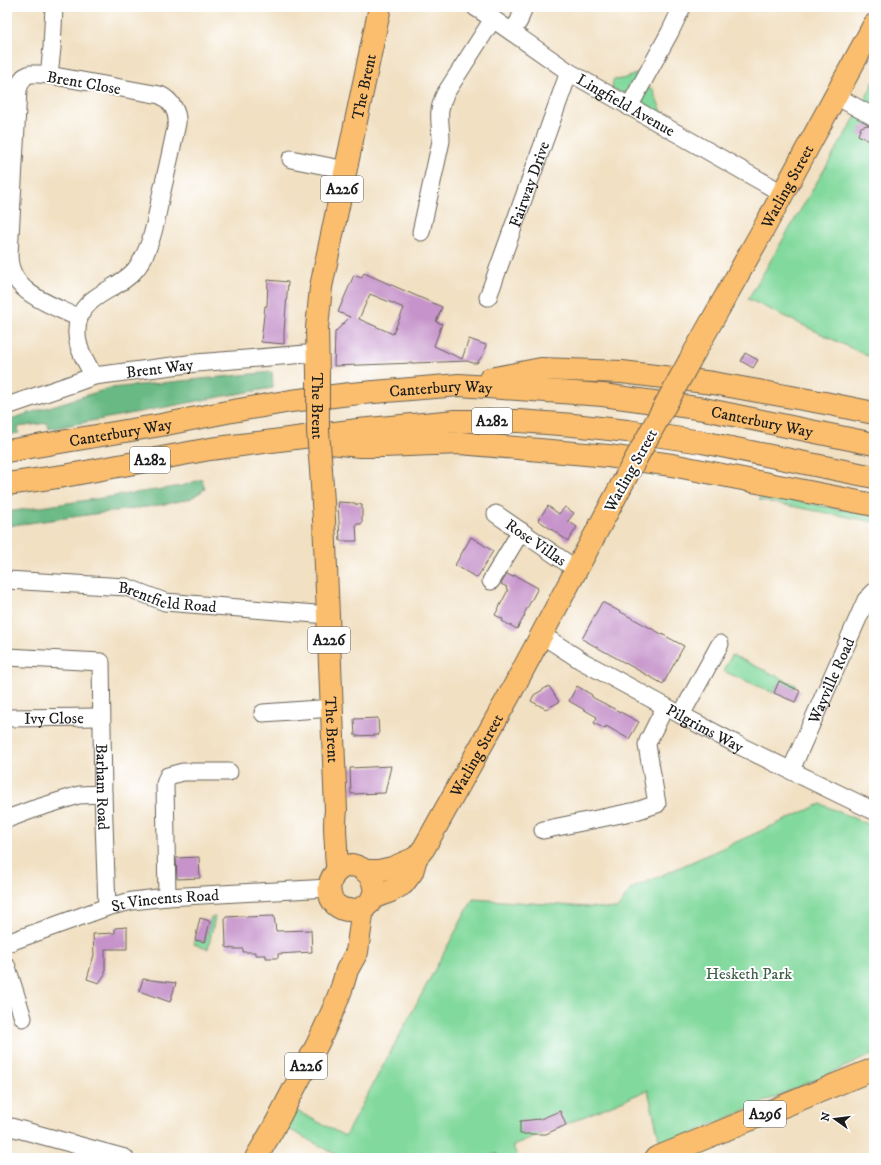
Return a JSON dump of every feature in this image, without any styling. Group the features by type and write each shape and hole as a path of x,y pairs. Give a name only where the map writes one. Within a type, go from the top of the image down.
{"main road":[{"name":"The Brent","path":"347,970 344,949 345,928 342,908 331,899 347,874 347,842 336,810 324,519 318,431 317,328 321,287 380,7"},
{"name":"Watling Street","path":"368,903 403,884 412,872 416,858 424,848 542,635 628,473 764,228 782,192 874,25"},
{"path":"459,385 541,369 622,372 713,383 825,402 874,413"},
{"name":"Canterbury Way","path":"7,451 291,401 350,394 459,385 619,397 704,409 874,444"},
{"name":"Canterbury Way","path":"7,484 64,476 210,449 358,430 456,421 519,421 627,431 702,442 874,477"},
{"path":"294,439 360,446 460,443 608,456 672,464 874,505"},
{"path":"347,874 379,871 392,868 416,858"},
{"name":"The Brent","path":"256,1158 318,1043 336,1003 347,970 357,952 368,903 374,894 374,882 370,876 347,874"},
{"path":"342,908 354,910 368,903"},
{"name":"A296","path":"656,1158 874,1069"}],"street":[{"path":"49,75 54,7"},
{"path":"512,31 519,21 524,7"},
{"path":"629,107 673,27 682,7"},
{"path":"421,232 441,141 439,118 441,102 483,11"},
{"name":"Lingfield Avenue","path":"483,11 569,72 782,192"},
{"name":"Fairway Drive","path":"488,297 569,72"},
{"name":"Brent Close","path":"79,318 43,301 23,288 14,278 10,263 19,87 23,78 29,75 49,75 160,95 170,102 177,118 153,233 147,250 140,263 132,273 97,296 82,310 79,318 76,332 78,346 83,358 94,376"},
{"path":"836,96 874,117"},
{"path":"291,159 346,170"},
{"name":"Brent Way","path":"7,406 94,376 196,363 318,363"},
{"name":"Rose Villas","path":"496,514 567,563 577,568"},
{"path":"491,581 521,531"},
{"name":"Brentfield Road","path":"7,580 126,587 165,602 328,615"},
{"name":"Wayville Road","path":"791,770 866,600 874,592"},
{"name":"Pilgrims Way","path":"542,635 579,659 665,707 874,811"},
{"path":"681,715 720,644"},
{"name":"Barham Road","path":"7,657 101,662 101,717 107,907"},
{"path":"543,830 636,811 657,804 647,745 665,707"},
{"path":"263,712 332,708"},
{"name":"Ivy Close","path":"7,718 101,717"},
{"path":"167,897 165,784 168,776 183,772 229,772"},
{"path":"7,819 79,795 103,794"},
{"name":"St Vincents Road","path":"7,943 107,907 132,901 347,874"},
{"path":"7,967 22,1018"},
{"path":"7,1126 125,1158"}],"green space":[{"path":"644,68 629,92 622,93 612,88 613,80 630,77"},
{"path":"874,81 874,359 748,299 860,109"},
{"path":"648,88 653,89 663,113 660,114 643,103 642,100"},
{"path":"272,372 273,388 49,429 47,423 18,427 19,433 7,435 7,420 110,388"},
{"path":"202,479 205,489 190,499 160,505 7,526 7,512 182,486"},
{"path":"761,494 874,516 874,522 759,500"},
{"path":"732,655 796,685 794,688 779,682 774,693 723,671"},
{"name":"Hesketh Park","path":"821,804 874,827 874,1054 661,1147 648,1090 513,1146 518,1158 499,1158 496,1153 484,1158 337,1158 335,1154 285,1127 295,1110 345,1136 473,899 617,909 631,889"},
{"path":"211,917 215,917 208,949 194,944 195,940 205,942"}],"building":[{"path":"867,125 874,127 874,144 858,135 861,127"},
{"path":"364,273 442,307 436,322 442,324 434,346 462,359 469,339 486,345 483,355 477,363 467,361 334,366 335,332 350,317 338,312 354,275 361,278","holes":["370,294 404,308 393,334 359,319"]},
{"path":"268,280 288,282 284,344 261,342 265,306 267,306"},
{"path":"745,353 758,360 753,368 741,361"},
{"path":"338,502 362,505 362,524 356,524 357,541 340,541"},
{"path":"548,506 559,514 565,507 574,513 568,521 577,527 568,541 538,520"},
{"path":"471,537 493,551 477,578 455,565"},
{"path":"507,574 513,577 514,575 538,588 517,629 502,621 503,619 495,615 508,590 506,589 507,587 501,584"},
{"path":"602,602 684,646 663,684 582,639"},
{"path":"779,681 800,691 795,702 774,693"},
{"path":"549,686 559,702 546,709 531,701 534,695"},
{"path":"577,686 592,695 592,697 639,722 629,739 606,726 605,729 594,723 597,717 569,701"},
{"path":"378,718 379,735 355,736 354,719"},
{"path":"391,766 385,793 351,794 350,768"},
{"path":"199,857 200,878 177,879 176,858"},
{"path":"274,916 276,931 311,930 312,952 278,954 278,958 266,958 266,955 255,955 255,952 243,952 243,949 226,947 225,917"},
{"path":"200,918 210,921 205,942 195,940"},
{"path":"127,927 127,949 105,949 105,974 99,983 87,979 94,955 93,934 115,933 115,928"},
{"path":"143,979 176,983 170,1002 139,991"},
{"path":"560,1111 566,1125 546,1134 520,1134 520,1121 540,1119"}]}
